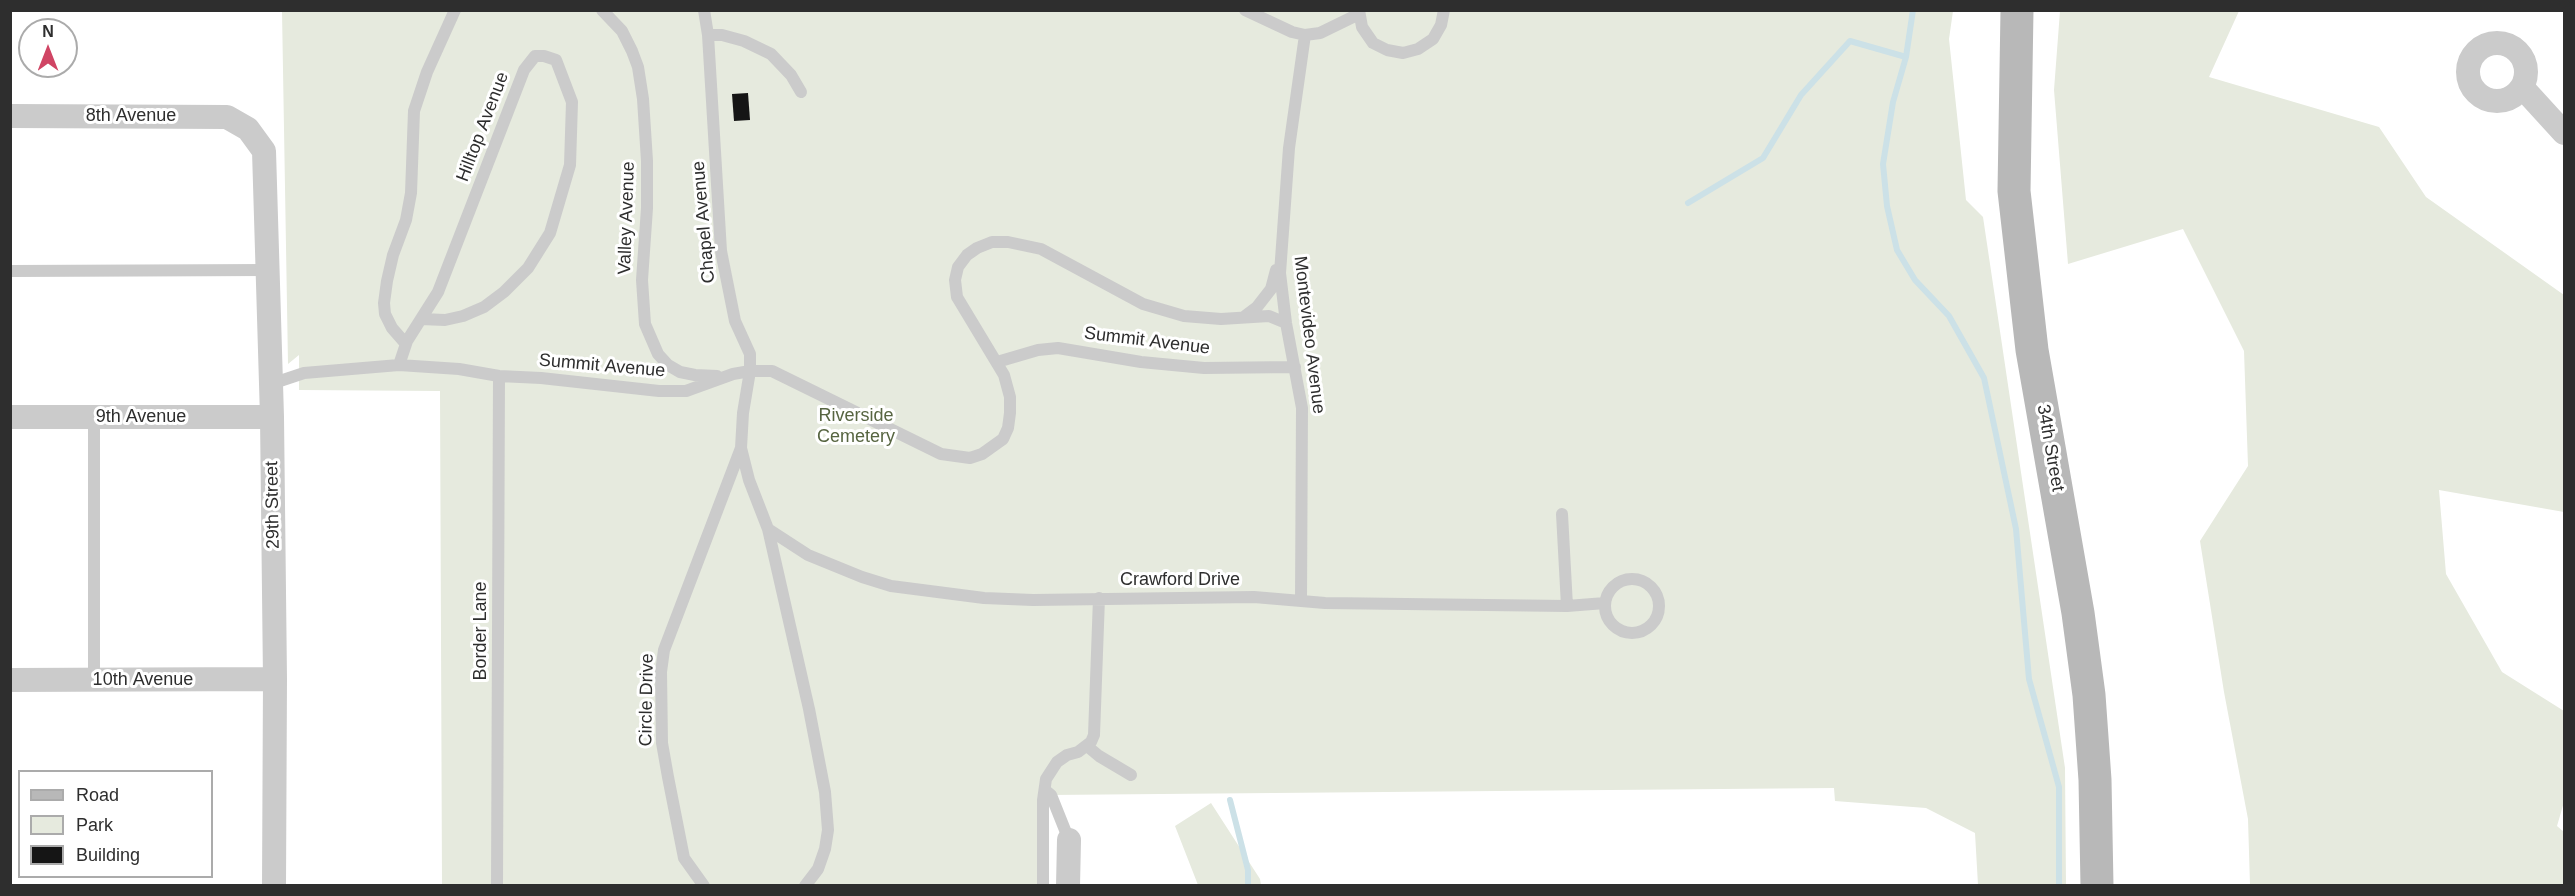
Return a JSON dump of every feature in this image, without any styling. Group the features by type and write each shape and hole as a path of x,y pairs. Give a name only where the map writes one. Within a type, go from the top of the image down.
{"street":[{"name":"34th Street","path":"2018,10 2014,191 2032,350 2078,614 2089,695 2097,803 2097,885"},
{"path":"2522,87 2565,133"},
{"name":"8th Avenue","path":"10,116 227,117 248,129"},
{"name":"29th Street","path":"248,129 264,151 272,417 275,679 274,885"},
{"name":"9th Avenue","path":"10,417 272,417"},
{"name":"10th Avenue","path":"10,680 275,679"},
{"path":"1068,840 1068,885"}],"lane":[{"path":"406,344 392,328 386,314 384,303 387,281 393,255 406,220 411,193 414,111 427,72 455,10"},
{"name":"Valley Avenue","path":"602,10 622,31 632,51 638,67 643,99 647,152 647,208 642,280 645,324 650,338 658,354 668,365 680,372 709,377 733,374"},
{"name":"Chapel Avenue","path":"704,10 708,35 722,251 735,321 750,354 741,448 749,480 768,529"},
{"path":"1245,10 1292,32 1305,35 1320,33 1359,12 1362,27 1373,42 1387,50 1403,53 1418,49 1433,39 1442,25 1444,10"},
{"path":"708,35 722,35 771,54 791,75 801,92"},
{"name":"Montevideo Avenue","path":"1301,600 1303,433 1295,367 1286,323 1280,254 1289,148 1305,35"},
{"name":"Hilltop Avenue","path":"399,365 406,344 422,318 438,292 524,70 535,56 556,60 573,102 570,165 550,233 528,267 504,292 484,307 464,316 445,320 422,318"},
{"name":"Summit Avenue","path":"271,384 304,373 399,365 459,369 499,376 541,378 659,391 686,391 733,374 750,370 772,370 940,454 970,458 982,454 1003,439 1008,428 1010,397 997,362 966,316 957,297 955,280 958,267 967,255 992,242 1008,242 1041,249 1143,304 1184,316 1221,319 1269,316 1286,323"},
{"path":"1243,318 1257,307 1271,289 1280,254"},
{"path":"10,271 268,270"},
{"name":"Summit Avenue","path":"997,362 1038,350 1058,348 1141,362 1204,368 1295,367"},
{"name":"Border Lane","path":"497,885 499,376"},
{"path":"94,417 94,680"},
{"name":"Circle Drive","path":"704,885 684,858 662,743 661,672 664,650 741,448"},
{"path":"1562,514 1567,606"},
{"path":"768,529 810,709 825,792 828,830 825,849 818,869 805,885"},
{"name":"Crawford Drive","path":"768,529 808,555 862,577 891,586 984,598 1033,600 1254,597 1325,603 1567,606 1605,603"},
{"path":"1634,579 1643,581 1652,587 1659,602 1658,614 1654,622 1644,630 1633,633 1620,630 1611,622 1605,603 1611,589 1622,580 1634,579"},
{"path":"1043,885 1046,779 1057,762 1087,746 1094,735 1099,598"},
{"path":"1087,746 1131,775"},
{"path":"1045,790 1051,795 1068,840"}],"green space":[{"name":"Riverside Cemetery","path":"282,11 1953,11 1949,39 1966,200 1983,217 2065,768 2066,885 1978,885 1975,833 1926,808 1835,801 1834,788 1049,795 1049,885 442,885 440,391 299,390 299,355 288,364"},
{"path":"2060,11 2239,11 2209,77 2379,127 2426,197 2564,295 2564,512 2439,490 2446,574 2502,672 2564,711 2564,802 2557,826 2564,832 2564,885 2250,885 2248,819 2224,692 2200,541 2248,466 2244,351 2183,229 2068,264 2054,90"},
{"path":"1211,803 1260,879 1261,885 1198,885 1175,826"}],"building":[{"path":"748,93 750,120 734,121 732,94"}],"waterway":[{"path":"1913,10 1906,57 1893,102 1883,164 1887,206 1897,250 1915,280 1949,316 1984,378 2016,529 2029,679 2059,787 2059,886"},
{"path":"1688,203 1763,158 1801,95 1850,41 1906,57"},
{"path":"1230,800 1248,870 1248,886"}]}
